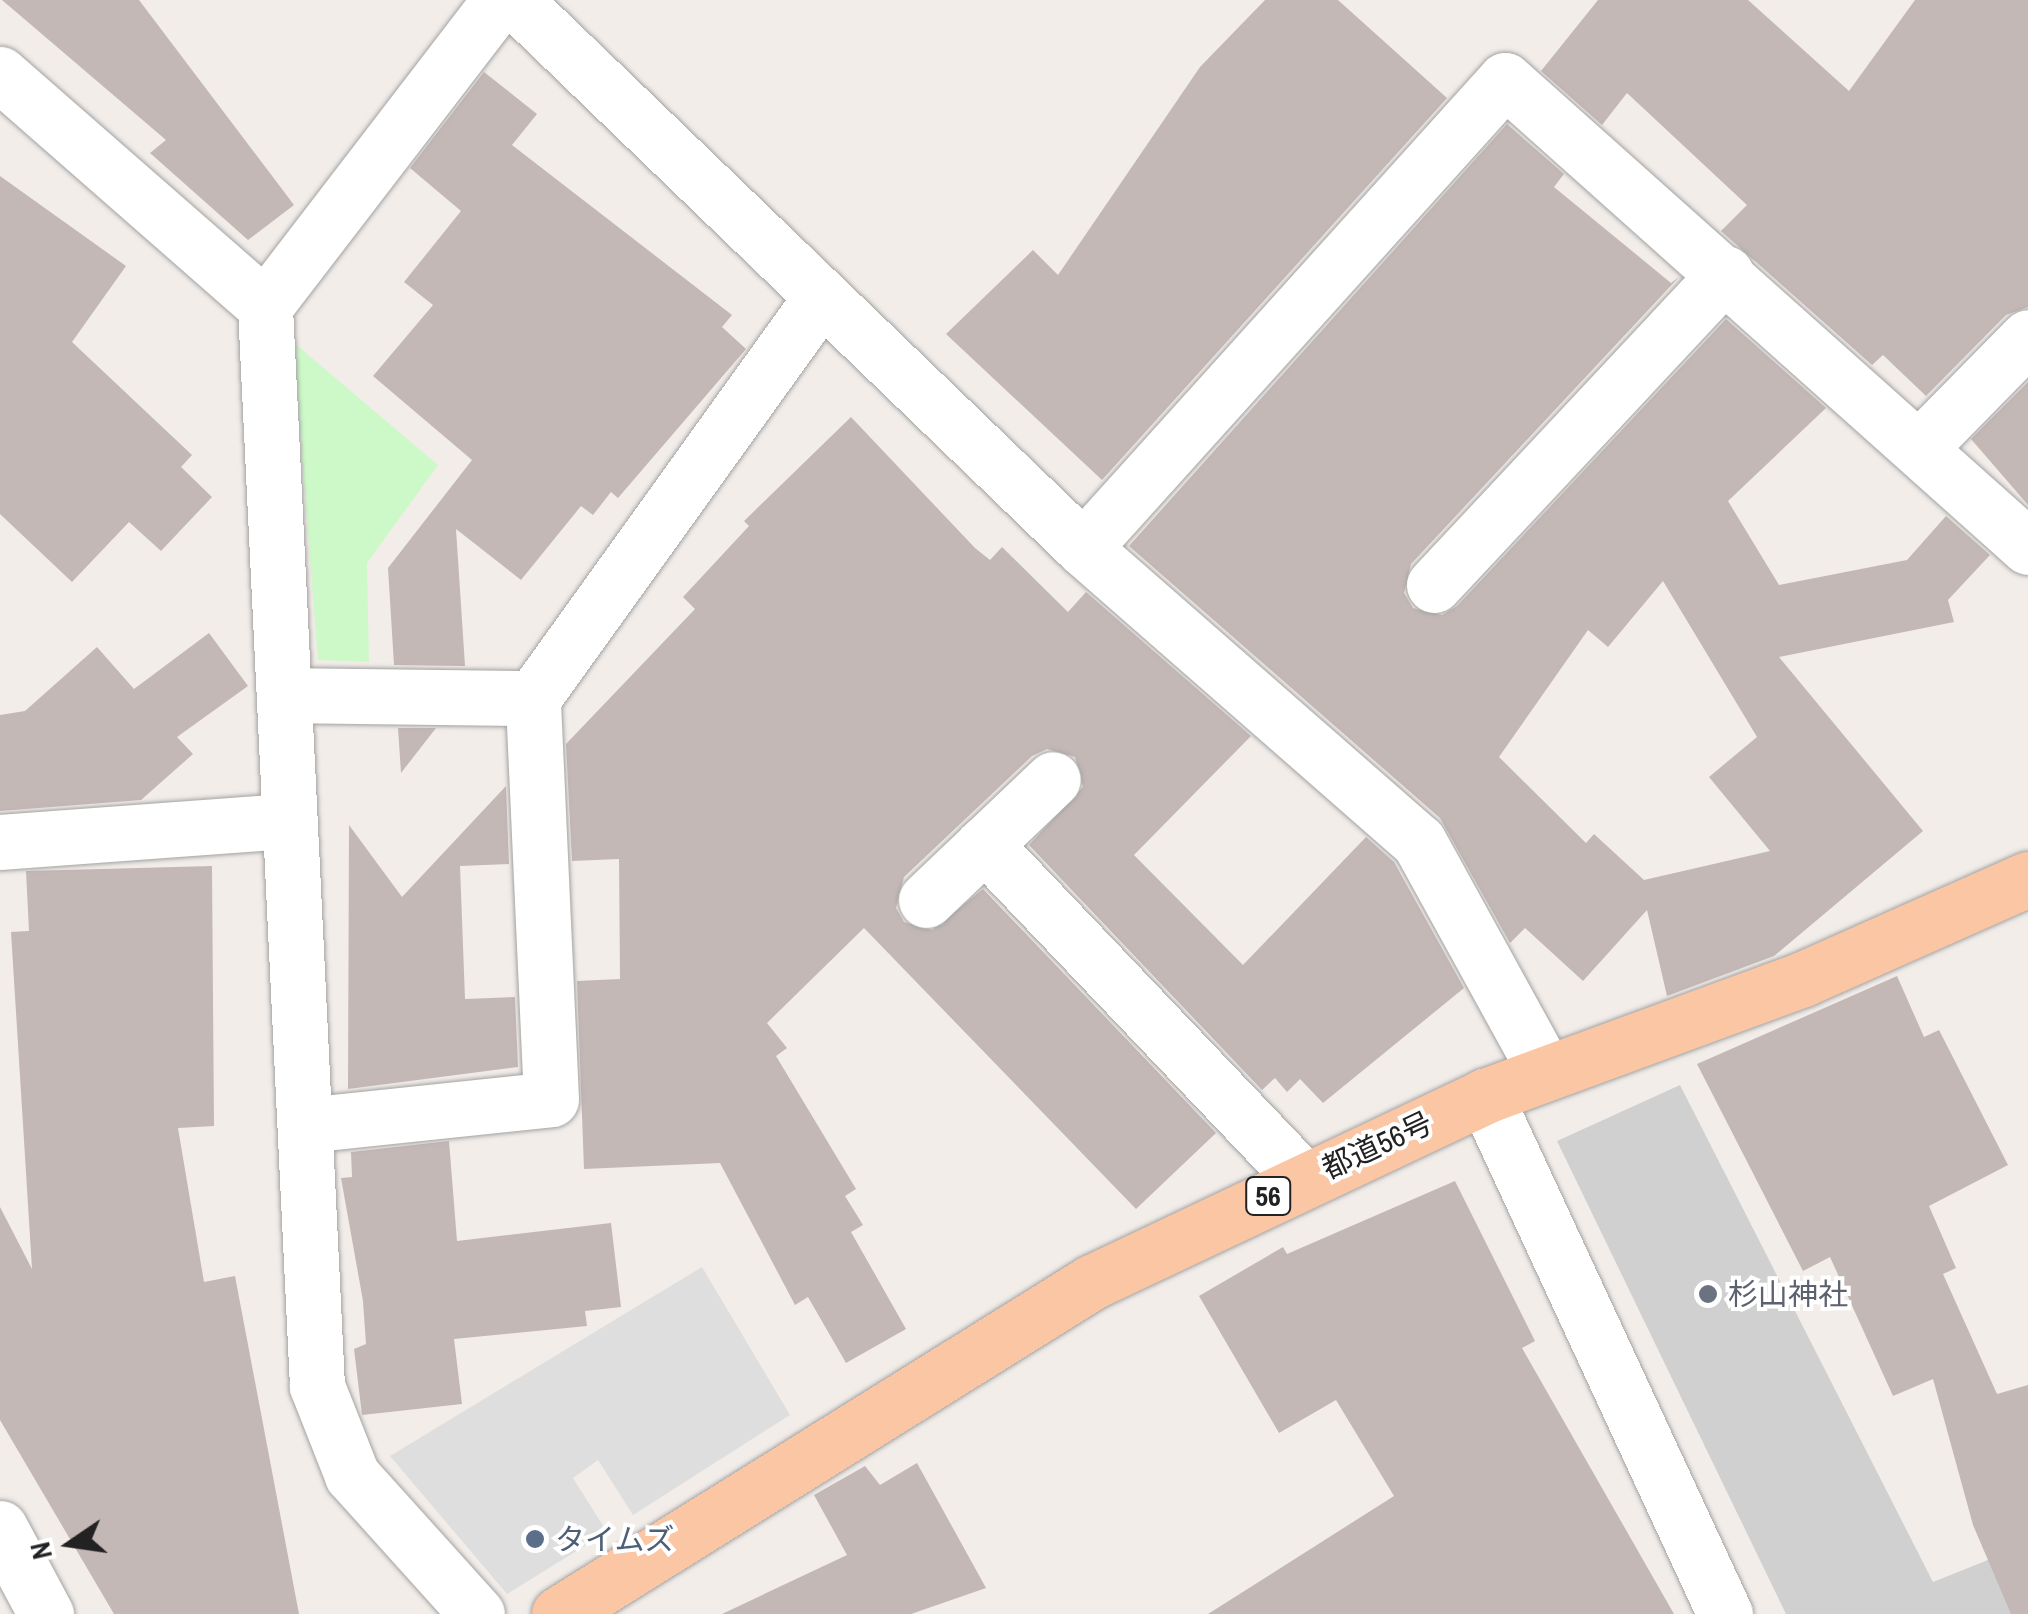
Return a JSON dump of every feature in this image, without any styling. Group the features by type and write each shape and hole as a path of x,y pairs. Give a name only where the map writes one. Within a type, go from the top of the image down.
{"main road":[{"name":"都道56号","path":"559,1614 1092,1282 1302,1179 1485,1096 1803,979 2028,879"}],"street":[{"path":"477,1614 352,1476 317,1386 265,306 500,0"},
{"path":"514,0 820,299 1083,548 1419,842 1545,1071"},
{"path":"0,74 265,306"},
{"path":"1083,548 1505,80 1922,444 2028,547"},
{"path":"1434,585 1726,273"},
{"path":"305,1124 551,1099 533,698 820,299"},
{"path":"1922,444 2028,337"},
{"path":"284,695 533,698"},
{"path":"926,900 1053,779"},
{"path":"0,842 289,821"},
{"path":"984,844 1302,1179"},
{"path":"1485,1096 1725,1614"},
{"path":"0,1528 46,1614"}],"shaded area":[{"name":"杉山神社","path":"1680,1085 1933,1582 2028,1544 2028,1614 1786,1614 1557,1141"},
{"path":"702,1267 790,1415 633,1515 598,1460 573,1478 607,1532 507,1594 390,1456"}],"green space":[{"path":"293,342 438,465 367,563 369,662 318,660"}],"building":[{"path":"2,0 139,0 294,205 248,240 150,153 166,140"},
{"path":"1265,0 1338,0 1447,98 1102,480 946,334 1033,250 1058,275 1200,67"},
{"path":"1598,0 1748,0 1849,91 1915,0 2028,0 2028,307 2006,315 1926,396 1883,355 1872,365 1721,231 1747,205 1627,93 1602,125 1541,71"},
{"path":"484,72 537,114 512,145 732,315 722,327 746,349 618,498 611,492 593,515 581,506 521,580 456,529 465,666 394,665 388,568 472,460 373,376 433,305 404,282 461,211 410,168"},
{"path":"1507,124 1564,174 1554,187 1671,283 1679,277 1411,564 1404,593 1413,608 1442,615 1457,606 1726,319 1826,408 1728,501 1779,585 1907,560 1946,516 1990,555 1948,600 1954,622 1779,657 1923,831 1774,956 1667,996 1647,910 1583,981 1525,928 1510,943 1440,818 1129,546","holes":["1663,581 1757,737 1709,777 1770,851 1644,880 1594,834 1586,843 1499,757 1588,630 1608,647"]},
{"path":"0,176 126,266 72,342 192,455 181,467 212,497 161,551 129,522 72,582 0,514"},
{"path":"2028,382 2028,505 1971,439"},
{"path":"851,417 990,560 1002,547 1068,612 1086,592 1251,736 1134,855 1243,965 1366,837 1394,862 1464,988 1323,1103 1300,1079 1287,1092 1275,1078 1262,1090 1029,845 1083,787 1075,757 1047,749 1032,756 904,877 896,908 904,922 932,930 983,889 1216,1133 1136,1209 864,928 767,1023 787,1048 776,1056 856,1189 845,1196 863,1225 851,1232 906,1329 846,1363 808,1297 795,1305 720,1163 584,1169 577,981 620,979 619,859 572,861 566,744 695,609 683,597 749,526 744,521"},
{"path":"209,633 248,686 177,737 193,754 141,800 0,811 0,715 25,711 97,647 134,689"},
{"path":"398,728 436,728 401,773"},
{"path":"506,786 509,864 460,866 465,999 515,997 518,1067 348,1089 349,825 402,897"},
{"path":"212,866 214,1126 178,1128 204,1282 235,1276 299,1614 114,1614 0,1420 0,1207 32,1269 11,932 29,931 26,871"},
{"path":"1897,976 1924,1037 1939,1030 2008,1165 1929,1206 1956,1268 1943,1274 1997,1394 2028,1385 2028,1614 2011,1614 1973,1525 1933,1379 1893,1396 1830,1257 1803,1271 1697,1064"},
{"path":"449,1141 457,1241 611,1223 621,1307 585,1311 587,1326 454,1339 462,1404 362,1415 354,1349 366,1344 363,1301 341,1178 352,1177 351,1152"},
{"path":"1455,1181 1535,1341 1522,1348 1674,1614 1208,1614 1394,1496 1336,1400 1279,1433 1199,1296 1283,1247 1287,1254"},
{"path":"917,1463 986,1588 911,1614 722,1614 847,1555 814,1495 865,1466 880,1485"}],"place":[{"name":"杉山神社","path":"1708,1294"},
{"name":"タイムズ","path":"535,1539"}]}
